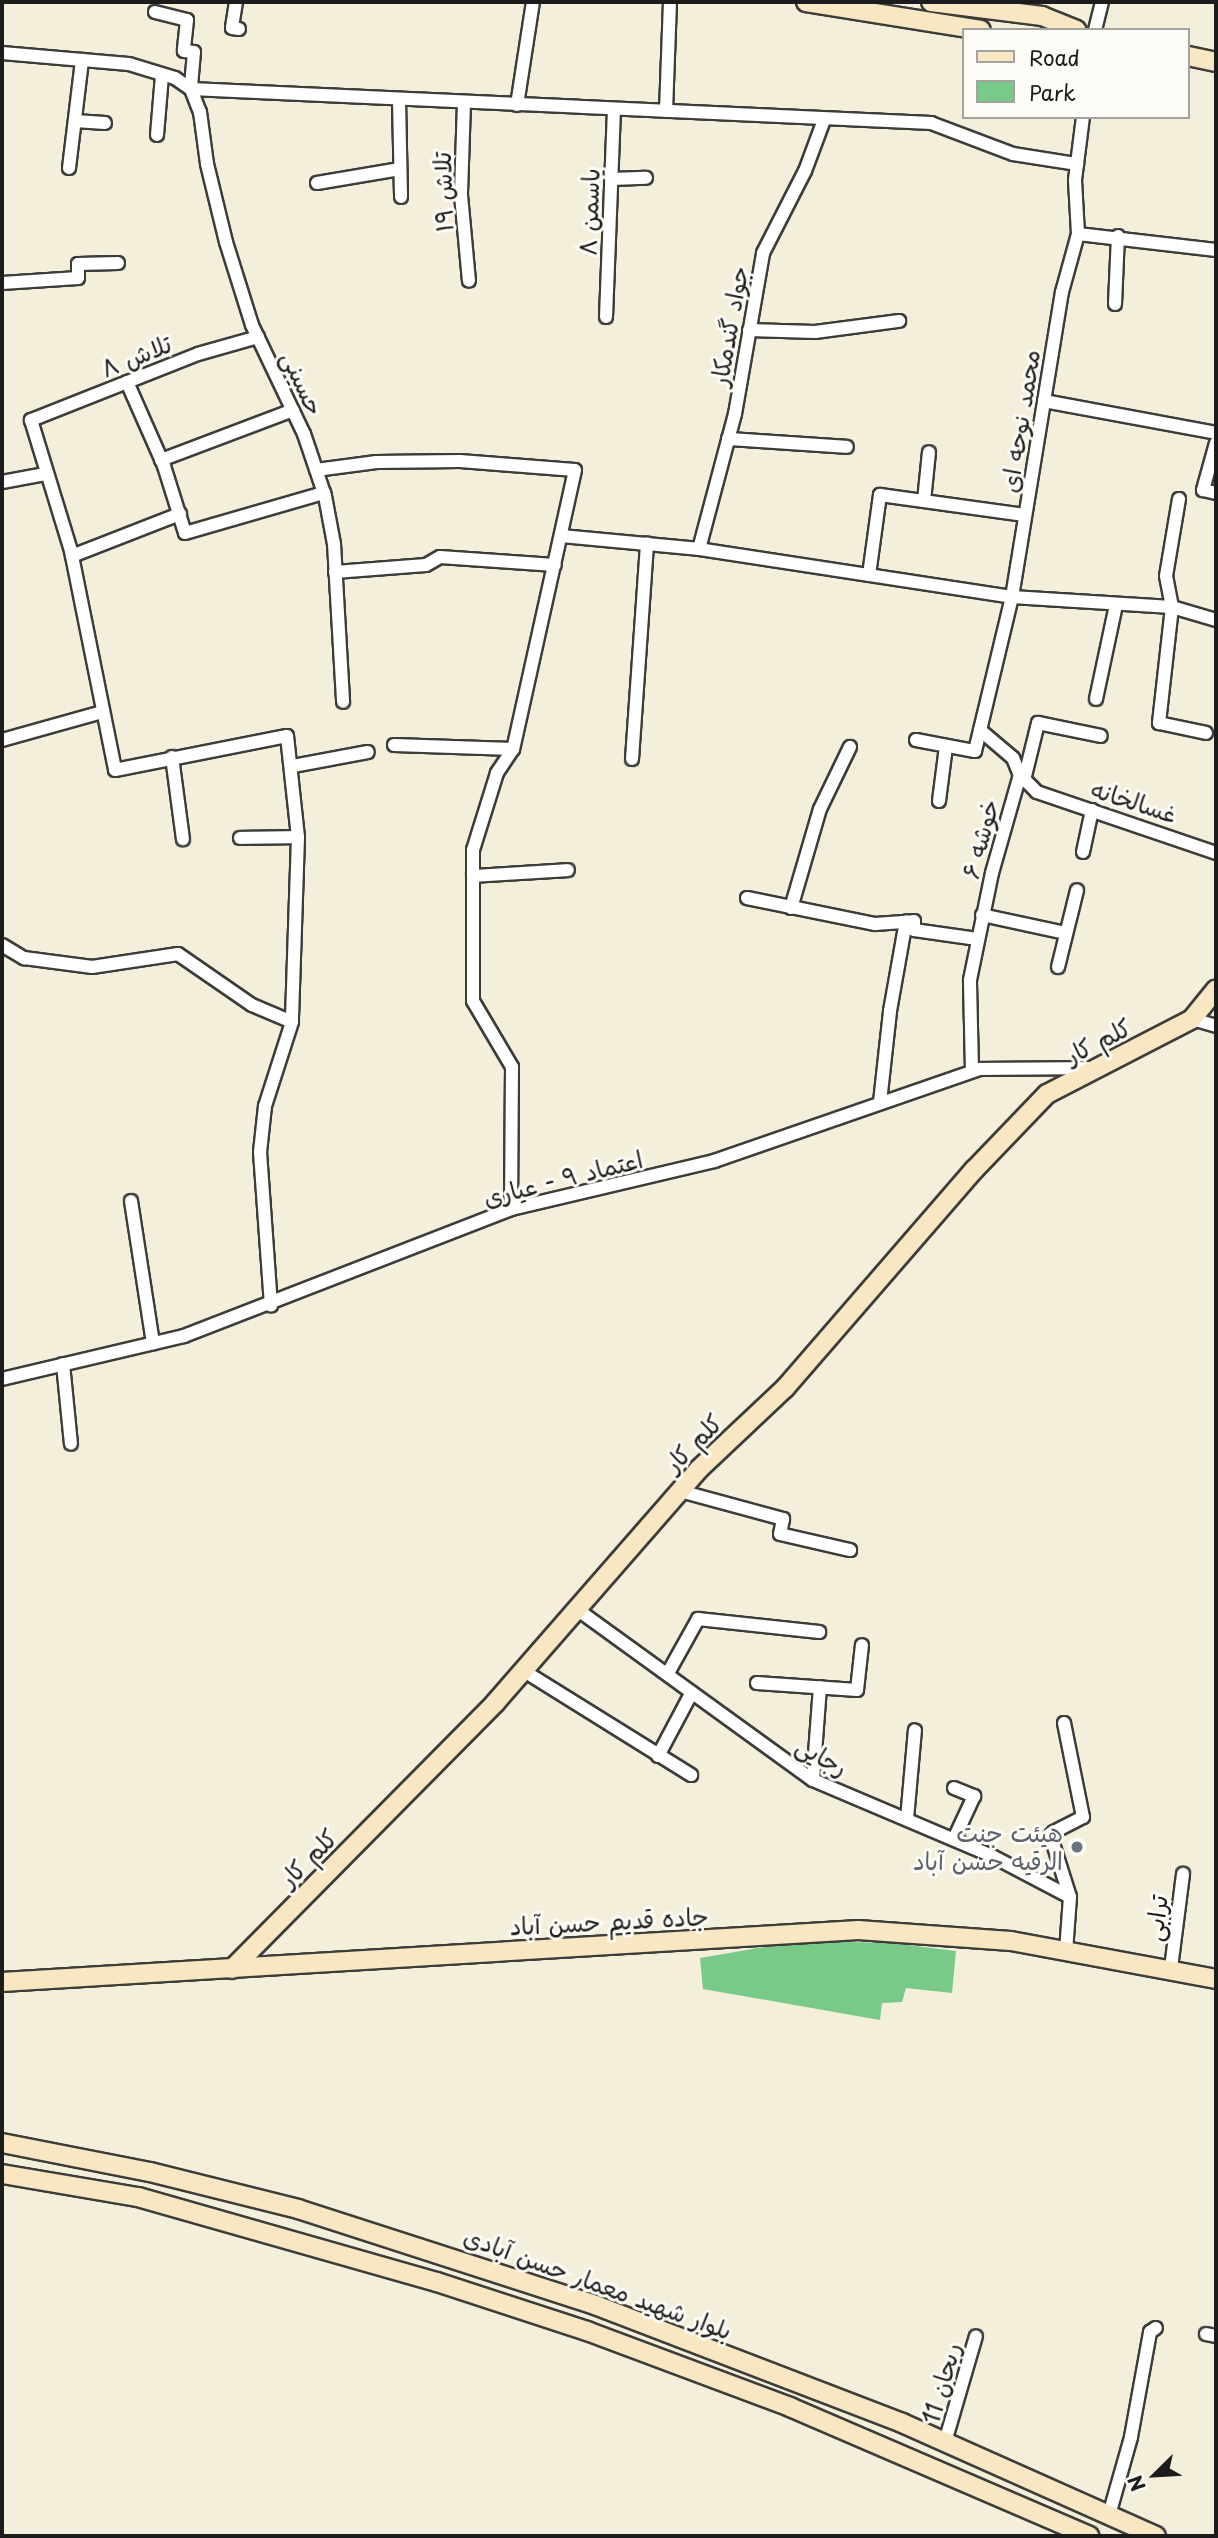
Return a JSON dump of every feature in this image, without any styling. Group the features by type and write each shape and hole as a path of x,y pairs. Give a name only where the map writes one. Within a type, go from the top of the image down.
{"street":[{"path":"236,2 232,28 239,29"},
{"path":"517,105 533,2"},
{"path":"666,111 670,2"},
{"path":"806,2 968,28"},
{"path":"931,2 1042,16 1071,28"},
{"path":"1096,28 1102,2"},
{"path":"155,12 187,20 184,51 194,52 191,89"},
{"path":"2,53 130,64 191,89 931,123 1013,154 1077,164"},
{"path":"1190,56 1216,62"},
{"path":"69,168 82,60"},
{"path":"157,135 162,75"},
{"name":"حسینی","path":"191,89 200,112 207,164 226,242 258,337 293,410 324,493 335,572 343,702"},
{"path":"399,100 401,197"},
{"name":"تلاش ۱۹","path":"464,103 461,195 469,281"},
{"name":"یاسمن ۸","path":"606,317 614,109"},
{"name":"محمد نوحه ای","path":"980,730 1012,597 1062,292 1078,234 1077,164 1083,119"},
{"name":"جواد گندمکار","path":"699,549 729,439 763,253 805,171 824,120"},
{"path":"75,121 105,123"},
{"path":"317,183 400,169"},
{"path":"611,179 646,178"},
{"path":"1078,234 1118,236 1216,250"},
{"path":"1115,303 1118,236"},
{"path":"2,283 78,278 78,264 118,263"},
{"path":"749,330 827,331 899,321"},
{"name":"تلاش ۸","path":"45,474 31,420 127,382 258,337"},
{"path":"127,382 161,460 186,533 324,493"},
{"path":"1044,401 1216,433"},
{"path":"161,460 293,410"},
{"path":"729,439 847,447"},
{"path":"1216,443 1203,490 1216,493"},
{"path":"923,501 929,453"},
{"path":"316,470 376,461 460,461 575,470 513,749 497,773 473,850 473,1001 512,1067 511,1209"},
{"path":"2,482 45,474 72,556 115,770 286,736 293,766 298,837 292,1022 265,1106 260,1152 271,1306"},
{"path":"869,575 880,495 1026,514"},
{"path":"1179,499 1166,576 1172,607 1159,723 1206,733"},
{"path":"72,556 180,514"},
{"path":"562,536 699,549 1012,597 1172,607 1216,620"},
{"path":"632,759 647,544"},
{"path":"335,572 426,565 440,557 555,565"},
{"path":"1096,699 1116,605"},
{"path":"2,740 102,712"},
{"name":"خوشه ۶","path":"972,1071 970,981 977,939 1038,723 1101,736"},
{"path":"916,740 975,751 980,730 1013,758 1022,777"},
{"path":"394,745 513,749"},
{"path":"939,801 946,746"},
{"path":"791,908 820,809 850,747"},
{"path":"293,766 368,752"},
{"path":"172,757 183,839"},
{"name":"غسالخانه","path":"1022,777 1037,792 1216,853"},
{"path":"1083,852 1092,810"},
{"path":"240,838 298,837"},
{"path":"473,876 569,870"},
{"path":"1058,967 1077,890"},
{"path":"747,898 875,924 914,921 914,930 977,939"},
{"path":"982,915 1066,933"},
{"path":"880,1102 906,921"},
{"path":"2,945 24,958 92,967 178,954 252,1005 292,1022"},
{"name":"کلم کار","path":"232,1969 524,1671 680,1490 785,1388 974,1170 1047,1094 1102,1069 1192,1018 1216,989"},
{"path":"1192,1018 1216,1026"},
{"name":"اعتماد ۹ - عیاری","path":"2,1379 153,1343 271,1306 511,1209 714,1161 972,1071 1048,1065 1102,1069"},
{"path":"131,1201 153,1343"},
{"path":"63,1364 71,1444"},
{"path":"680,1490 783,1520 780,1534 850,1550"},
{"name":"رجایی","path":"578,1610 813,1780 954,1839 1070,1896"},
{"path":"668,1674 698,1619 819,1632"},
{"path":"757,1683 857,1690 862,1645"},
{"path":"524,1671 691,1775"},
{"path":"813,1780 820,1687"},
{"path":"658,1756 692,1692"},
{"path":"1064,1723 1083,1817 1050,1834 1070,1896 1066,1951"},
{"path":"907,1819 915,1730"},
{"path":"954,1787 974,1797 954,1839"},
{"name":"ترابی","path":"1171,1968 1183,1874"},
{"name":"جاده قدیم حسن آباد","path":"2,1982 858,1930 1011,1941 1171,1968 1216,1979"},
{"name":"بلوار شهید معمار حسن آبادی","path":"2,2143 150,2172 298,2209 595,2305 945,2442 1156,2536"},
{"name":"بلوار شهید معمار حسن آبادی","path":"2,2174 138,2197 437,2282 574,2327 790,2407 1089,2536"},
{"path":"1109,2515 1131,2437 1150,2332 1156,2328"},
{"name":"ریحان 11","path":"945,2442 976,2336"}],"green space":[{"path":"799,1941 892,1943 956,1951 952,1993 906,1988 902,2002 882,2003 880,2020 703,1989 700,1958"}],"place":[{"name":"هیئت جنت الرقیه حسن آباد","path":"1077,1847"}]}
